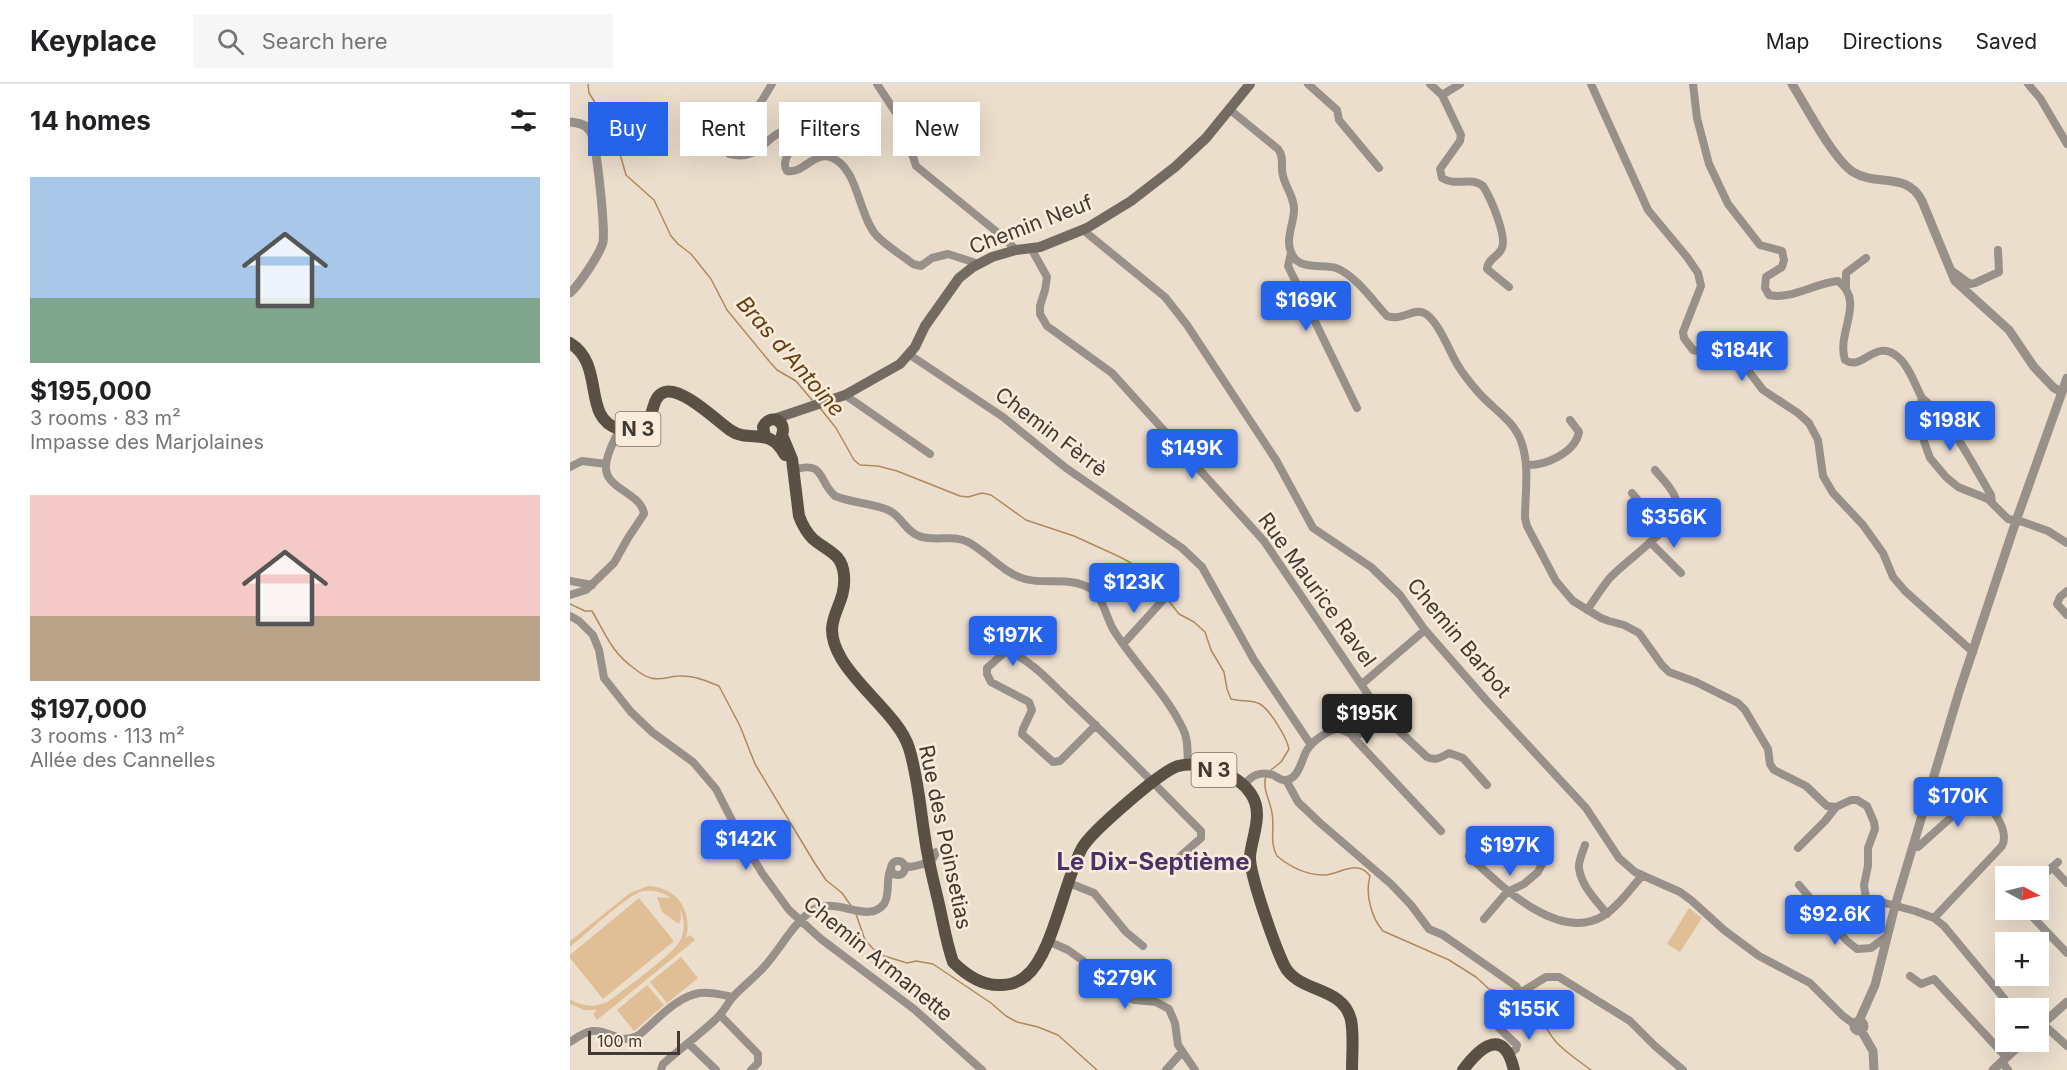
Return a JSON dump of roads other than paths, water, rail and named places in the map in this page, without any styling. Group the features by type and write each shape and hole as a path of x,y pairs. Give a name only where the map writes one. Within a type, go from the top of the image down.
{"main road":[{"name":"Chemin Neuf","path":"773,430 802,408 845,395 900,364 910,355 925,326 953,285 979,264 1016,250 1040,247 1083,230 1131,201 1175,166 1212,132 1250,84"},
{"name":"N 3","path":"570,343 588,362 596,406 600,414 605,421 619,429 636,430 643,427 652,417 654,401 658,396 668,391 676,391 728,428 773,430"},
{"name":"Rue des Poinsetias","path":"773,430 792,468 802,524 813,539 832,551 840,561 844,574 843,591 832,620 832,636 836,648 846,666 899,729 908,745 922,809 925,839 922,861"},
{"name":"Rue des Poinsetias","path":"836,648 910,736 914,747 922,861 939,888 954,962 962,971 992,985 1017,982 1026,977 1038,964 1079,856 1096,830 1166,771 1188,765"},
{"name":"N 3","path":"1188,765 1233,777 1244,785 1253,797 1257,809 1257,820 1250,863 1276,946 1285,967 1293,978 1332,995 1348,1011 1352,1030 1352,1070"},
{"path":"922,861 939,888"},
{"path":"1463,1070 1478,1051 1485,1047 1498,1046 1504,1048 1509,1054 1514,1070"}],"street":[{"path":"772,84 761,102 728,143 726,149 729,154 746,156 753,154 777,135 794,130 797,137 784,162 784,167 788,171 795,171 819,157 833,158 852,178 864,218 877,236 914,264 921,266 932,258 948,254 979,264"},
{"path":"877,84 902,122 916,166 1016,250"},
{"path":"1308,84 1337,110 1339,120 1379,168"},
{"path":"1430,84 1442,95 1461,138 1440,169 1442,178 1454,183 1475,181 1483,186 1504,239 1501,251 1490,261 1487,269 1509,287"},
{"path":"1442,95 1460,84"},
{"path":"1591,84 1648,210 1698,273 1701,286 1683,332 1684,338 1693,351 1730,359 1744,365 1762,390 1798,413 1809,423 1818,440 1823,476 1833,493 1863,525 1883,553 1893,577 1905,591 1973,651"},
{"path":"1694,84 1697,118 1709,164 1728,204 1760,245 1782,251 1784,260 1782,267 1766,277 1765,288 1769,295 1779,297 1838,281 1846,287 1851,303 1843,347 1845,360 1857,363 1874,352 1880,351 1894,354 1903,363 1922,398 1934,406 1962,447 1991,495 1992,502"},
{"path":"1792,84 1835,154 1848,168 1868,179 1902,182 1915,189 1957,283 2009,330 2034,368 2063,396"},
{"path":"2028,84 2040,98 2067,144"},
{"path":"1229,109 1278,149 1282,155 1282,173 1294,207 1289,231 1289,245 1295,259 1301,263 1335,268 1347,274 1387,316 1401,318 1414,312 1423,312 1428,315 1465,375 1479,393 1518,432 1524,449 1526,465 1525,518 1527,526 1556,581 1573,601 1609,621 1624,624 1639,633 1669,672 1706,686 1738,703 1745,710 1768,749 1770,764 1774,770 1806,786 1823,805 1836,807"},
{"path":"570,122 579,123 590,129 596,142 604,228 598,253 570,293"},
{"name":"Chemin Barbot","path":"1083,230 1165,297 1187,325 1276,460 1313,528 1371,567 1400,594 1425,630 1586,808 1619,858 1642,876 1680,892 1743,945 1776,967 1810,983 1843,1016 1858,1025"},
{"name":"Rue Maurice Ravel","path":"1031,248 1047,277 1040,306 1040,314 1047,326 1112,373 1264,541 1382,715 1427,757 1432,760 1438,759 1449,753 1463,758 1487,784"},
{"path":"1949,269 1965,282 1975,283 1999,272 1998,250"},
{"path":"1292,253 1288,266 1356,408"},
{"path":"1846,287 1846,273 1866,258"},
{"name":"Chemin Fèrrè","path":"910,355 1003,417 1066,468 1197,560 1254,660 1311,745"},
{"path":"1874,1070 1874,1051 1858,1025 1875,984 1895,906 1973,651 2016,521 2063,396 2067,378"},
{"path":"845,395 930,454"},
{"path":"1922,398 1918,415 1921,433 1930,458 1946,477 1958,487 1992,502 2008,519 2048,531 2067,543"},
{"path":"1526,465 1548,461 1575,442 1579,432 1570,420"},
{"path":"570,595 586,590 614,564 627,538 644,513 642,505 609,476 606,464 619,429"},
{"path":"570,467 582,461 606,464"},
{"path":"792,468 809,466 814,468 820,473 835,496 888,509 896,514 911,532 920,537 955,538 969,542 1022,579 1063,581 1088,587 1098,596 1112,627 1135,662 1158,687 1184,730 1188,765"},
{"path":"1587,610 1609,578 1650,543 1675,513 1677,502 1675,496 1655,470"},
{"path":"1632,493 1662,530"},
{"path":"1650,543 1681,573"},
{"path":"570,581 592,585"},
{"path":"2067,591 2060,597 2057,604 2067,615"},
{"path":"1123,644 1164,599"},
{"name":"Chemin Armanette","path":"570,616 587,628 597,643 602,672 607,683 631,712 652,732 693,762 716,789 742,840 789,910 914,1009 982,1070"},
{"path":"570,625 579,621"},
{"name":"Rue Maurice Ravel","path":"1362,684 1425,630"},
{"path":"1096,726 1060,761 1053,762 1022,734 1032,710 1029,702 991,682 987,668 1008,651 1034,666 1096,726 1201,831 1201,838 1175,861"},
{"path":"1353,737 1362,733 1382,715"},
{"path":"1286,780 1295,775 1311,745 1338,728 1353,737 1441,831"},
{"path":"1244,785 1254,775 1260,773 1286,780 1298,802 1391,884 1429,929 1443,935 1476,957 1516,987 1520,993"},
{"path":"1913,846 1918,847 1975,796 1994,812 2004,835 2002,846 1934,918"},
{"path":"1798,848 1836,807 1851,800 1863,803 1869,810 1875,830 1868,848 1864,895 1870,901 1934,918 1954,936 2005,998"},
{"path":"1484,919 1507,892 1524,884 1538,872 1549,841"},
{"path":"1585,845 1579,866 1581,878 1607,914"},
{"path":"1469,856 1507,892 1561,922 1576,924 1589,923 1607,914 1642,876"},
{"path":"661,1070 663,1064 720,1015 733,997 773,957 800,921 816,908 835,905 863,913 873,911 884,904 889,872 896,861 922,861"},
{"path":"888,887 897,875 922,861"},
{"path":"2049,870 2055,864 2067,883"},
{"path":"891,868 893,874 897,875"},
{"path":"1069,883 1094,893 1126,932 1143,946"},
{"path":"1799,885 1847,941 1857,949 1871,948 1886,937"},
{"path":"2036,920 2067,953"},
{"path":"1048,941 1068,950 1082,960 1120,995 1135,1000 1156,1002 1169,1009 1173,1015 1177,1041 1195,1070"},
{"path":"1509,1054 1516,1049 1517,1045 1497,1026 1498,1020 1518,1000 1520,993 1546,976 1559,977 1630,1021 1683,1070"},
{"path":"1910,976 1921,984 1934,979 2004,1059 2008,1070"},
{"path":"570,1042 591,1031 602,1032 616,1038 632,1039 676,1004 689,997 699,993 733,997"},
{"path":"2049,1019 2067,1002"},
{"path":"720,1015 758,1054 758,1063 751,1070"},
{"path":"2049,1032 2067,1047"},
{"path":"688,1043 716,1070"},
{"path":"1166,1070 1182,1052"},
{"path":"1993,1070 2012,1052"}],"waterway":[{"name":"Bras d'Antoine","path":"588,84 589,93 614,133 626,175 654,200 671,236 691,254 711,279 727,310 769,361 777,370 796,381 812,400"},
{"name":"Bras d'Antoine","path":"820,408 836,428 854,460 860,465 878,466 897,471 960,496 968,497 982,493 991,495 1026,520 1074,536 1151,574 1166,596"},
{"name":"Bras d'Antoine","path":"1168,600 1179,614 1194,622 1205,632 1211,650 1224,672 1231,699 1260,704 1278,725 1289,749 1281,762 1271,770"},
{"path":"570,604 585,611 592,611 615,650 627,663 645,676 658,679 689,676 719,686 740,726 755,764 826,880 842,893 852,907"},
{"name":"Bras d'Antoine","path":"1266,776 1265,785 1273,818 1273,845 1277,856 1297,869 1309,873 1327,875 1353,868 1365,871 1370,876 1368,890 1372,912 1383,931 1449,960 1476,977 1489,989 1506,993 1516,999"},
{"path":"856,914 865,940 878,954 907,963 916,961 933,964 991,1003 1006,1016 1017,1022 1058,1035 1097,1070"},
{"name":"Bras d'Antoine","path":"1520,1001 1538,1014 1557,1043 1591,1070"}],"district":[{"name":"Le Dix-Septième","path":"1153,862"}]}
